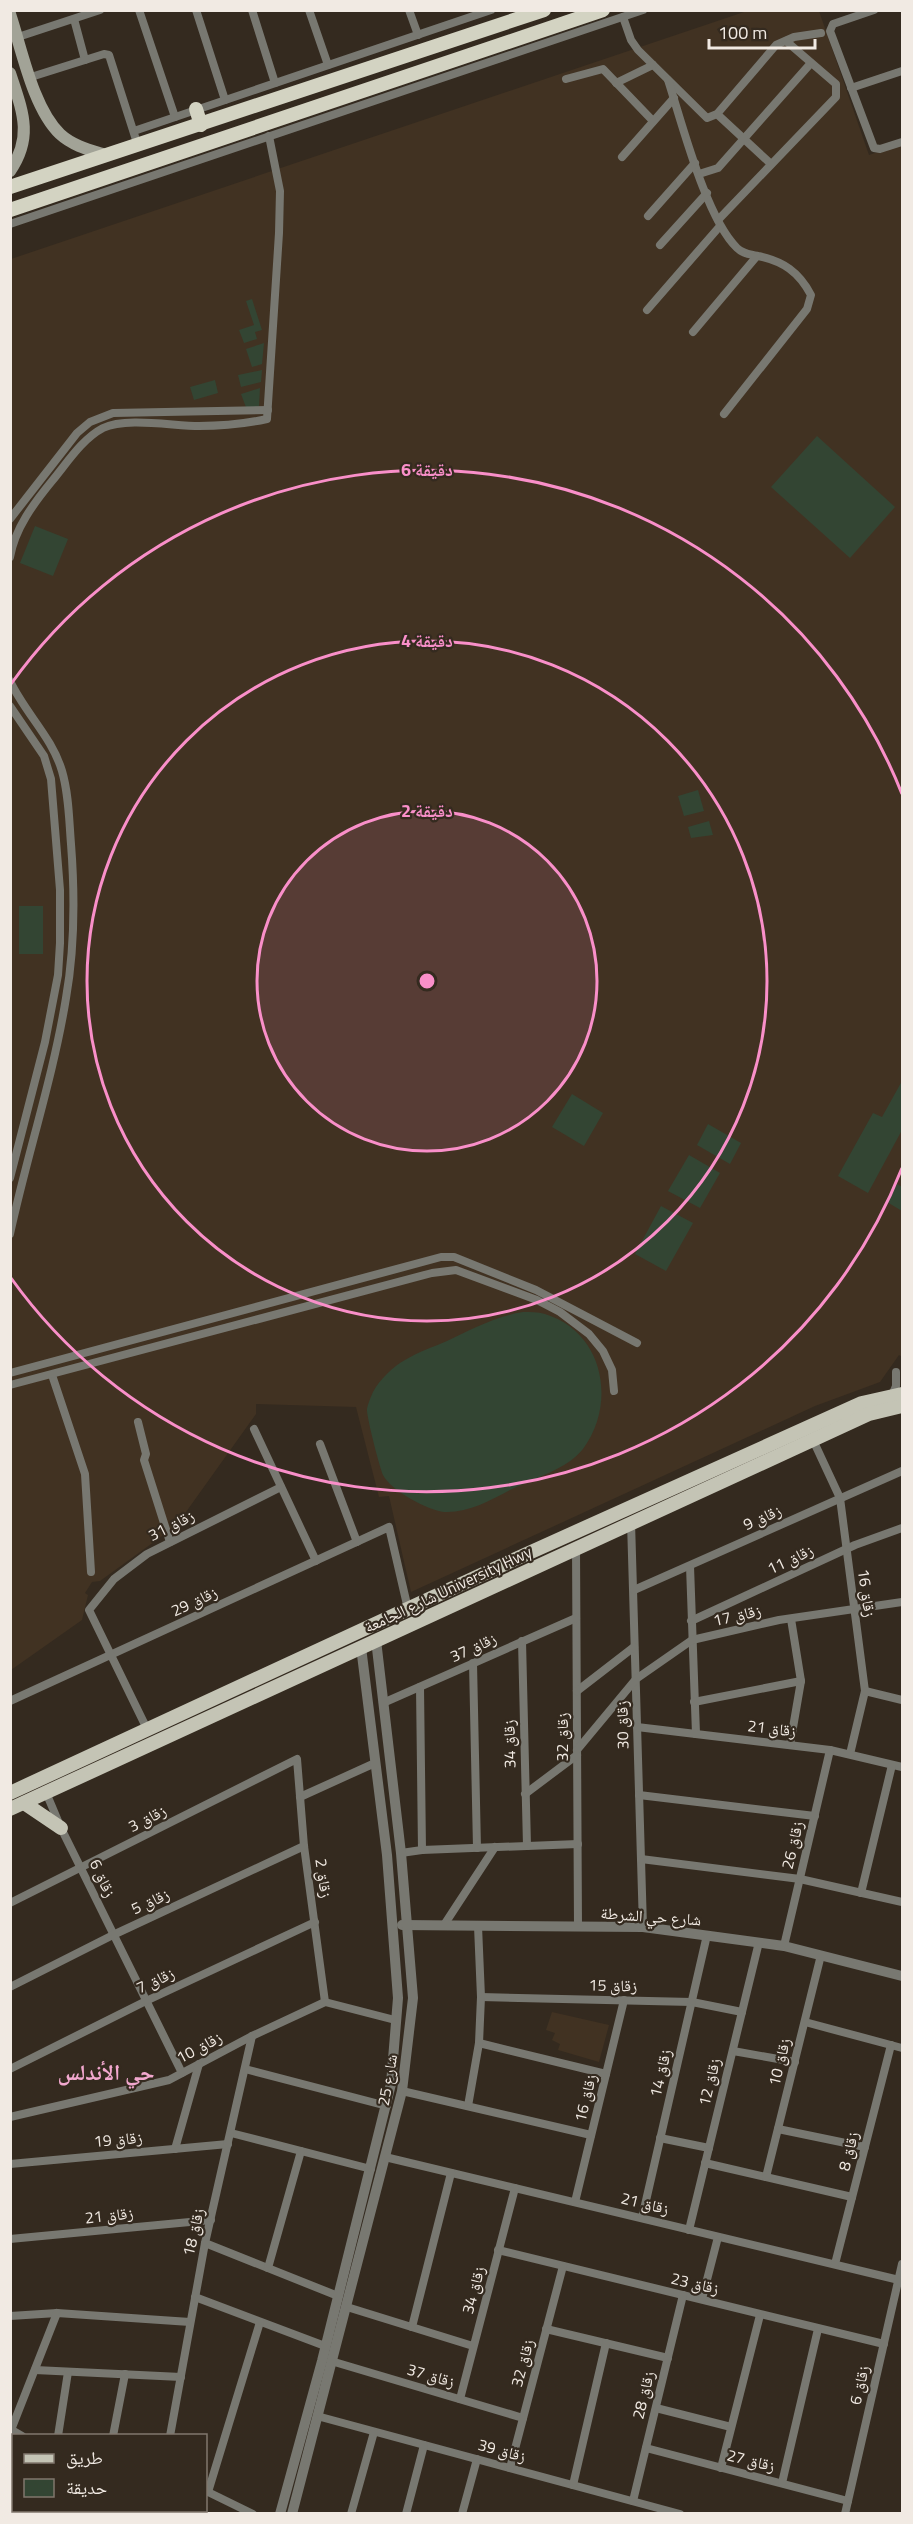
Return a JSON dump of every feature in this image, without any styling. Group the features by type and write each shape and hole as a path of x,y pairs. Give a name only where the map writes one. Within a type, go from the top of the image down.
{"highway":[{"path":"10,187 544,10"},
{"path":"10,210 276,130 428,68 603,10"},
{"path":"423,51 428,68"},
{"path":"196,109 201,125"}],"main road":[{"path":"10,14 42,109 61,135 81,147 106,155"},
{"path":"10,171 23,144 25,118 12,79"},
{"name":"شارع الجامعة University Hwy","path":"10,1793 43,1785 361,1647 631,1522 664,1499 862,1403 897,1395"},
{"name":"شارع الجامعة University Hwy","path":"17,1806 43,1785 147,1729 408,1609 664,1499 813,1440 869,1414 903,1406"},
{"path":"17,1806 61,1828"}],"street":[{"path":"18,37 100,10"},
{"path":"139,10 175,117"},
{"path":"196,10 225,100"},
{"path":"252,10 274,83"},
{"path":"309,10 328,65"},
{"path":"409,10 418,35"},
{"path":"134,131 491,10"},
{"path":"10,224 276,130 643,10"},
{"path":"874,10 833,24 830,31 874,148 880,149 903,141"},
{"path":"622,17 633,43 707,118 717,114 776,45 794,37 820,33"},
{"path":"74,19 85,60"},
{"path":"647,310 771,164 836,97 836,84 786,41"},
{"path":"31,77 104,54 109,55 138,146"},
{"path":"699,174 718,168 811,63"},
{"path":"616,83 653,65"},
{"path":"566,79 603,69 653,121"},
{"path":"851,88 903,71"},
{"path":"10,97 12,79"},
{"path":"668,80 695,163 719,223 739,250 774,260 788,268 802,279 811,295 807,309 724,414"},
{"path":"622,157 674,98"},
{"path":"717,114 771,164"},
{"path":"268,415 280,202 276,130"},
{"path":"648,216 695,163"},
{"path":"660,245 707,193"},
{"path":"693,332 757,256"},
{"path":"10,519 77,433 100,417 126,413 268,415"},
{"path":"10,557 14,530 73,455 95,433 105,427 133,423 225,426 268,415"},
{"path":"10,681 49,740 62,772 67,796 75,890 73,940 66,998 55,1053 10,1234"},
{"path":"10,706 38,744 49,766 60,890 58,975 45,1042 10,1178"},
{"path":"60,890 75,890"},
{"path":"10,1373 441,1257 454,1257 536,1290 637,1343"},
{"path":"10,1385 421,1276 456,1270 537,1300 580,1326 597,1342 609,1360 614,1391"},
{"path":"897,1395 896,1372 903,1375"},
{"path":"52,1375 85,1474 91,1572"},
{"path":"138,1422 146,1454 144,1460 170,1542"},
{"path":"254,1430 316,1561"},
{"name":"زقاق 16","path":"813,1440 840,1498 865,1691 850,1754"},
{"path":"320,1444 357,1542"},
{"name":"زقاق 9","path":"634,1590 903,1471"},
{"name":"زقاق 31","path":"111,1656 89,1610 114,1579 147,1554 281,1487"},
{"name":"زقاق 30","path":"631,1522 643,1927"},
{"name":"زقاق 29","path":"10,1701 389,1527 408,1609"},
{"name":"زقاق 11","path":"691,1621 846,1550 903,1528"},
{"name":"زقاق 32","path":"576,1547 578,1927"},
{"path":"690,1566 696,1734"},
{"name":"زقاق 17","path":"525,1794 577,1752 636,1679 692,1640 791,1619 903,1602"},
{"name":"زقاق 37","path":"383,1703 576,1618"},
{"path":"790,1745 801,1681 791,1619"},
{"name":"شارع 25","path":"280,2514 325,2346 337,2321 347,2307 402,2091 413,1998 401,1853 376,1640"},
{"name":"زقاق 34","path":"522,1641 527,1846"},
{"name":"شارع 25","path":"291,2514 331,2361 338,2296 387,2106 398,1998 393,1926 361,1647"},
{"path":"577,1691 634,1647"},
{"path":"111,1656 147,1729"},
{"path":"473,1663 477,1848"},
{"path":"694,1702 801,1681"},
{"path":"420,1687 422,1850"},
{"path":"865,1691 903,1700"},
{"name":"زقاق 21","path":"637,1727 830,1750 903,1767"},
{"name":"زقاق 26","path":"784,1946 830,1750"},
{"name":"زقاق 2","path":"297,1759 304,1845 325,2002"},
{"name":"زقاق 3","path":"10,1903 297,1759"},
{"path":"300,1797 375,1763"},
{"path":"861,1893 892,1765"},
{"name":"زقاق 6","path":"43,1785 61,1828 182,2073"},
{"path":"639,1795 815,1816"},
{"path":"401,1853 422,1850 578,1844"},
{"name":"زقاق 5","path":"10,1987 113,1935 304,1845"},
{"path":"444,1925 495,1847"},
{"path":"641,1859 800,1879 903,1902"},
{"name":"زقاق 7","path":"10,2069 146,2001 315,1922"},
{"name":"شارع حي الشرطة","path":"393,1926 643,1927 784,1946 903,1976"},
{"path":"468,2106 479,2043 481,1997 478,1926"},
{"name":"زقاق 14","path":"642,2218 707,1935"},
{"name":"زقاق 12","path":"689,2230 759,1942"},
{"name":"زقاق 10","path":"766,2177 821,1955"},
{"name":"زقاق 15","path":"481,1997 692,2002 742,2012"},
{"name":"زقاق 16","path":"574,2202 624,2000"},
{"path":"325,2002 395,2020"},
{"name":"زقاق 10","path":"10,2117 169,2080 252,2036 325,2002"},
{"path":"805,2022 903,2048"},
{"name":"زقاق 18","path":"170,2434 205,2242 252,2036"},
{"path":"479,2043 606,2074"},
{"name":"زقاق 8","path":"835,2264 891,2045"},
{"path":"733,2051 795,2062"},
{"path":"175,2149 200,2064"},
{"path":"245,2069 387,2106"},
{"path":"402,2091 591,2134"},
{"path":"778,2129 865,2147"},
{"path":"231,2133 371,2169"},
{"path":"660,2138 709,2148"},
{"name":"زقاق 19","path":"10,2164 228,2144"},
{"path":"268,2268 301,2151"},
{"name":"زقاق 21","path":"385,2157 899,2280"},
{"path":"705,2163 852,2197"},
{"path":"412,2327 451,2173"},
{"name":"زقاق 34","path":"459,2399 515,2188"},
{"name":"زقاق 21","path":"10,2239 211,2220"},
{"path":"702,2300 718,2236"},
{"path":"205,2242 338,2296"},
{"name":"زقاق 23","path":"498,2250 884,2344"},
{"name":"زقاق 6","path":"845,2514 903,2264"},
{"name":"زقاق 32","path":"510,2468 563,2266"},
{"name":"زقاق 28","path":"633,2501 683,2295"},
{"path":"195,2297 325,2346"},
{"path":"347,2307 473,2346"},
{"path":"10,2316 57,2313 189,2322"},
{"path":"11,2429 57,2313"},
{"path":"721,2468 760,2315"},
{"path":"253,2514 207,2492 260,2322"},
{"path":"782,2483 818,2328"},
{"path":"546,2329 668,2358"},
{"path":"573,2485 606,2343"},
{"name":"زقاق 37","path":"331,2361 523,2418"},
{"path":"35,2370 181,2377"},
{"path":"58,2434 69,2372"},
{"path":"113,2434 124,2374"},
{"path":"656,2408 731,2427"},
{"name":"زقاق 39","path":"317,2416 677,2513"},
{"path":"351,2514 374,2432"},
{"path":"406,2514 424,2445"},
{"name":"زقاق 27","path":"646,2448 848,2501"},
{"path":"462,2514 477,2459"}],"shaded area":[{"path":"747,11 819,11 869,155 902,144 902,1357 899,1355 880,1382 815,1406 411,1592 389,1496 379,1497 356,1407 256,1404 256,1414 176,1526 100,1581 92,1582 85,1593 88,1595 82,1620 11,1670 11,259"},
{"path":"552,2012 609,2025 599,2062 558,2050 560,2044 552,2040 555,2033 546,2030"}],"green space":[{"path":"252,299 262,330 255,332 257,339 244,343 239,330 254,325 246,301"},
{"path":"264,343 262,364 252,367 246,349"},
{"path":"262,370 261,382 241,387 238,375"},
{"path":"215,380 218,393 194,400 190,387"},
{"path":"260,388 259,406 247,410 241,394"},
{"path":"817,436 895,507 850,558 771,487"},
{"path":"35,526 68,539 53,576 20,563"},
{"path":"698,790 704,811 684,816 678,796"},
{"path":"709,821 713,835 691,838 688,827"},
{"path":"19,906 43,906 43,954 19,954"},
{"path":"902,1081 902,1130 868,1193 838,1176 873,1113 882,1117"},
{"path":"572,1094 603,1113 584,1146 552,1127"},
{"path":"708,1124 741,1143 730,1164 697,1145"},
{"path":"689,1155 720,1173 700,1208 668,1191"},
{"path":"897,1184 902,1187 902,1211 887,1202"},
{"path":"661,1206 693,1223 666,1271 635,1254"},
{"path":"523,1312 545,1314 565,1323 581,1336 592,1352 599,1371 601,1391 600,1411 594,1431 583,1449 568,1462 479,1505 444,1512 420,1504 394,1487 383,1475 369,1421 367,1409 370,1398 383,1378 415,1354 494,1320"}],"district":[{"name":"حي الأندلس","path":"106,2072"}]}
